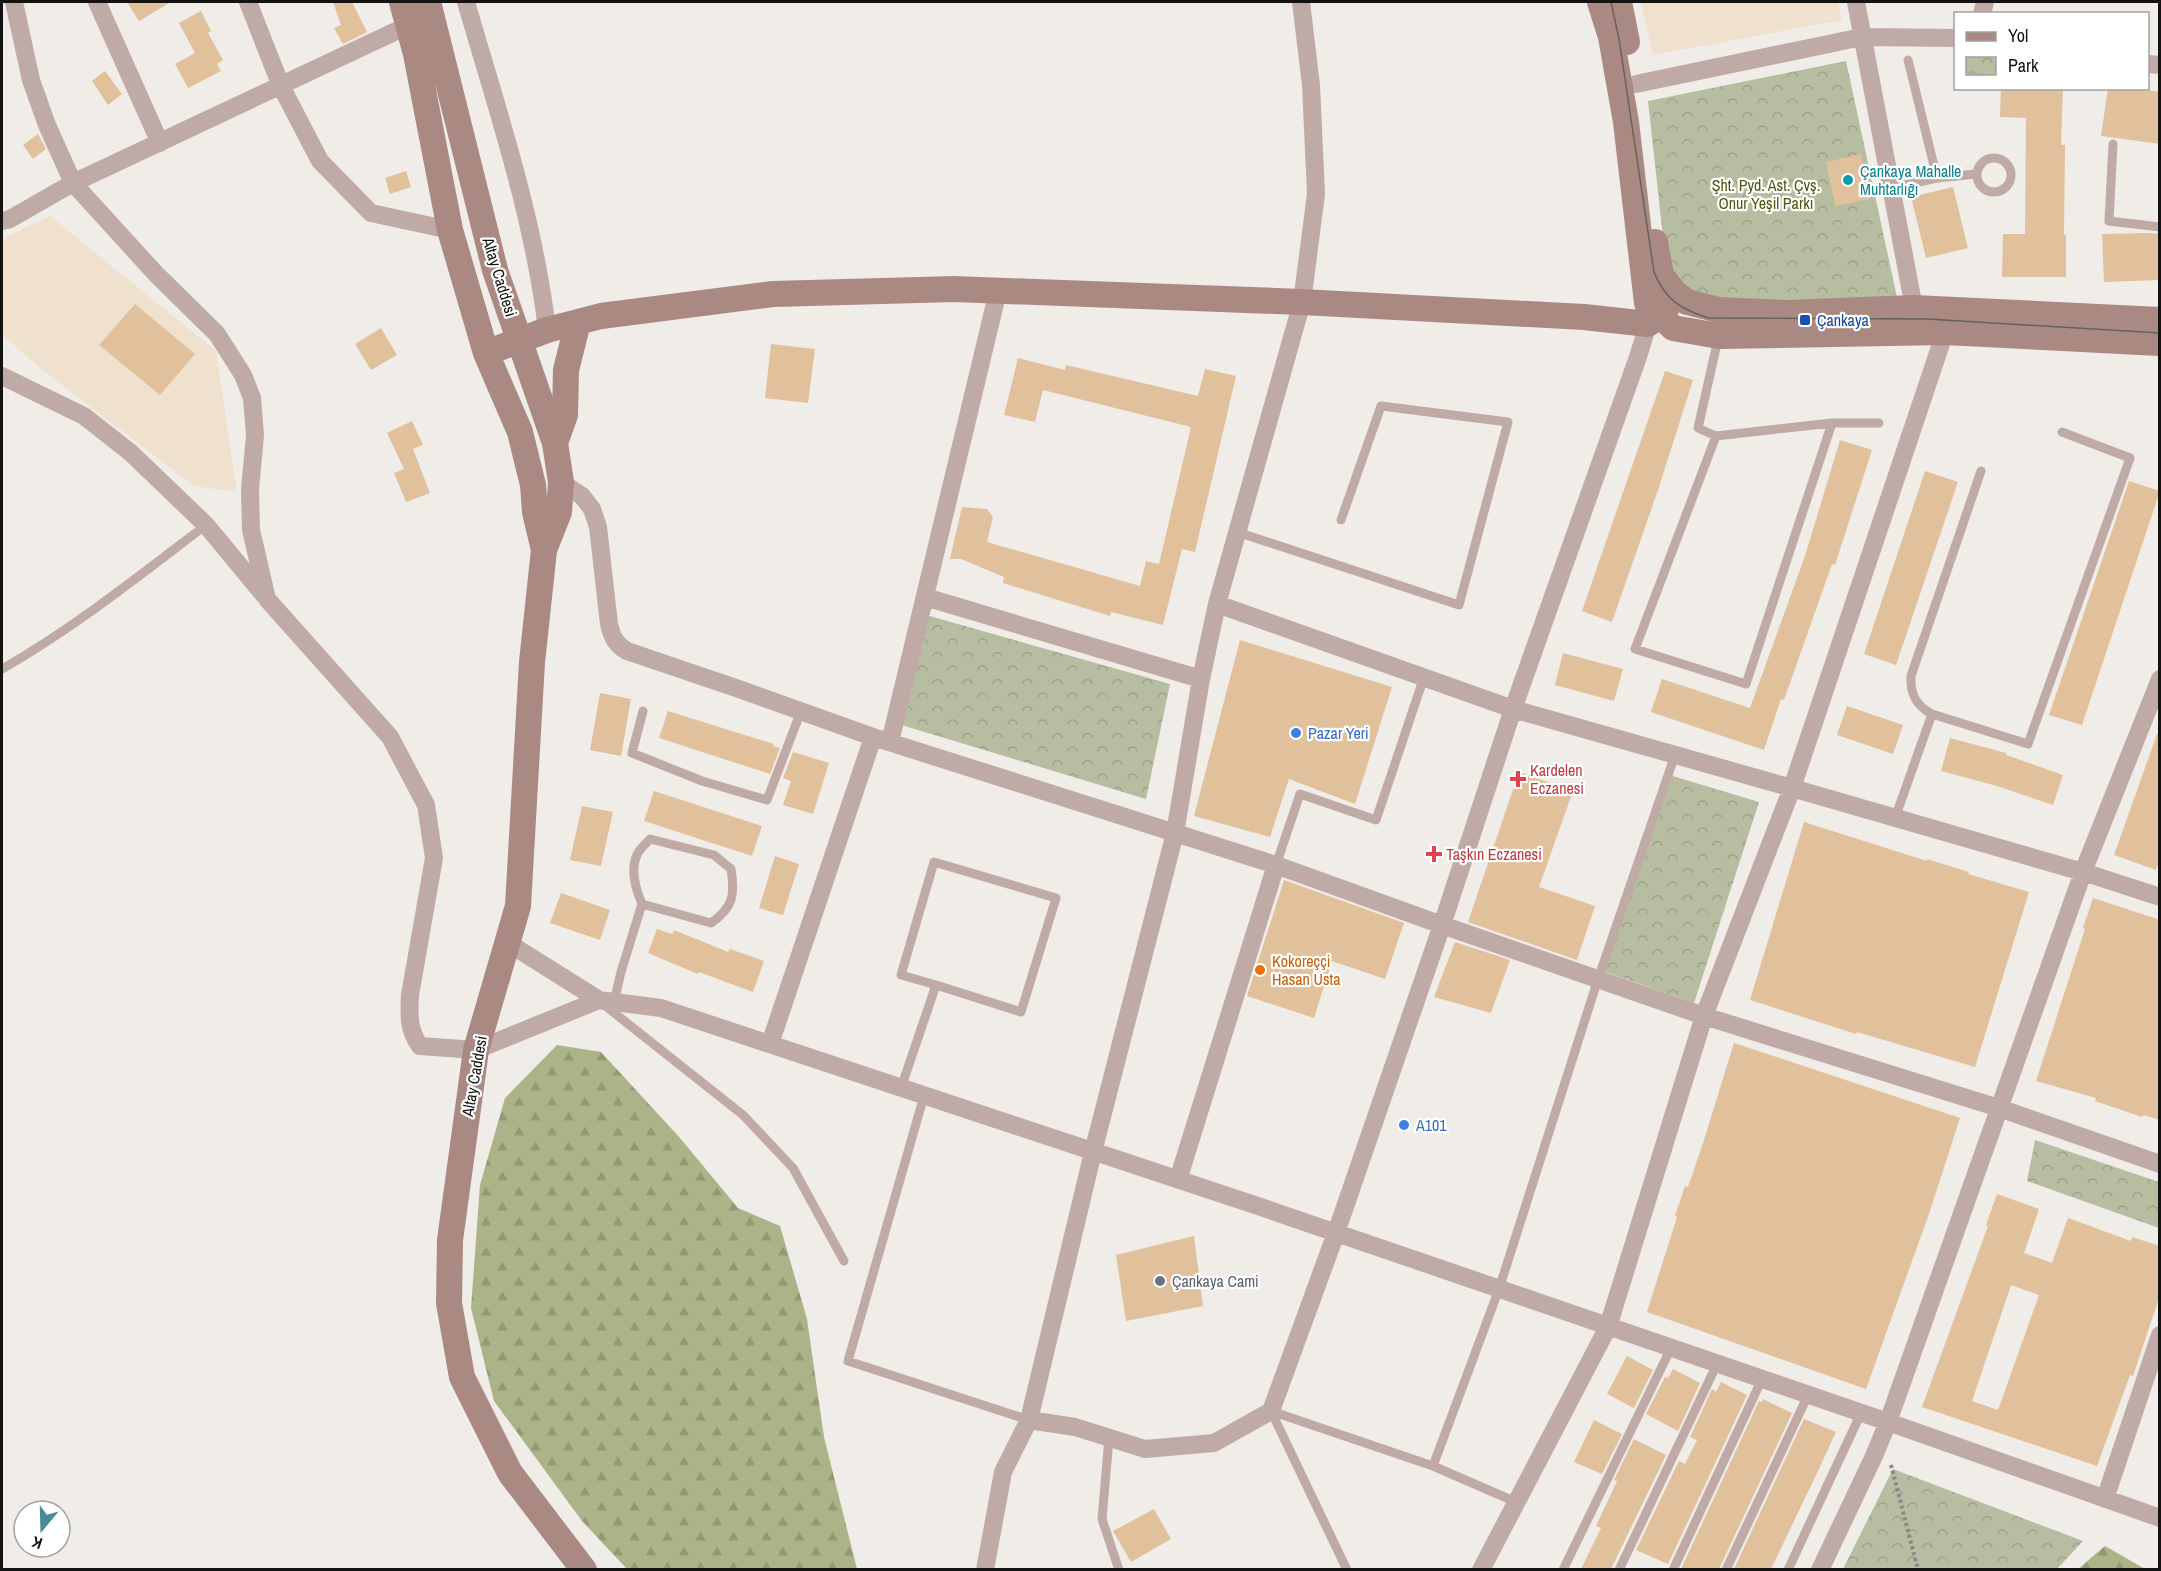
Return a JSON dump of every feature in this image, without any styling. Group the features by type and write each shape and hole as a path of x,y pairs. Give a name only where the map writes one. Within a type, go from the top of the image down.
{"main road":[{"name":"Altay Caddesi","path":"428,2 495,270 555,443 561,482 559,512 544,550 532,662 518,906 476,1050 450,1240 449,1303 462,1377 510,1473 584,1569"},
{"path":"1600,2 1611,37 1626,122 1647,303 1654,320"},
{"path":"1619,2 1636,84 1654,236 1661,274 1674,292 1687,302 1719,310 1787,313 1914,308 2160,320"},
{"name":"Altay Caddesi","path":"406,13 450,230 486,353 520,432 533,485 535,512 544,550"},
{"path":"486,353 547,330 601,316 773,294 954,289 1302,302 1654,320 1673,328 1719,336 1945,332 2160,343"},
{"path":"1654,320 1672,300 1674,292"},
{"path":"555,443 566,415 566,370 578,322"}],"street":[{"path":"14,2 31,80 47,125 74,183 156,274 217,334 243,375 252,398 255,435 250,489 251,530 267,599"},
{"path":"98,2 160,143"},
{"path":"248,2 281,86 320,161 371,213 450,230"},
{"path":"466,2 507,142 530,233 542,283 547,330"},
{"path":"985,1569 1003,1472 1029,1420 1093,1152 1175,833 1201,679 1217,604 1302,302 1316,194 1311,85 1301,2"},
{"path":"1481,1569 1608,1327 1704,1016 1792,788 1945,332 1914,308 1856,2"},
{"path":"2,221 10,219 74,183 281,86 406,13"},
{"path":"1636,84 1862,37 1954,39"},
{"path":"770,1044 881,739 925,597 998,291"},
{"path":"1029,1420 1075,1427 1145,1449 1214,1443 1271,1411 1336,1233 1442,925 1513,709 1638,357 1654,320"},
{"path":"2,376 84,416 131,453 206,525 267,599 390,737 426,805 434,858 408,1018 413,1037 420,1046 476,1050 607,1001"},
{"path":"561,482 582,496 592,509 598,527 609,624 612,636 619,647 627,651 881,739 1276,865 1704,1016 1999,1108 2160,1164"},
{"path":"925,597 1201,679"},
{"path":"1217,604 1513,709 2083,872 2160,897"},
{"path":"1820,1569 1888,1422 2083,872 2160,679"},
{"path":"1178,1180 1276,865"},
{"path":"508,942 607,1001 661,1008 770,1044 1336,1233 1888,1422 2160,1518"},
{"path":"2105,1499 2160,1335"}],"lane":[{"path":"1908,60 1937,178"},
{"path":"2113,144 2109,221 2160,227"},
{"path":"1891,188 1937,178 1976,174"},
{"path":"1719,336 1698,428 1716,436 1832,423 1879,423"},
{"path":"1237,532 1459,605 1508,422 1380,406 1341,520"},
{"path":"1716,436 1635,649 1746,684 1832,423"},
{"path":"1981,471 1911,676 1912,693 1915,701 1932,714 2028,744 2130,458 2062,432"},
{"path":"2,669 29,654 109,598 206,525"},
{"path":"1276,865 1300,794 1376,820 1424,677"},
{"path":"643,711 632,753 702,781 767,800 801,711"},
{"path":"1895,818 1932,714"},
{"path":"1433,1467 1499,1289 1598,979 1675,755"},
{"path":"642,904 711,923 723,915 735,892 731,869 714,855 650,839 637,855 634,877 642,904 621,972 607,1001 743,1115 793,1168 844,1261"},
{"path":"934,862 1056,898 1021,1012 936,985 901,975 934,862"},
{"path":"901,1088 936,985"},
{"path":"924,1096 848,1361 1029,1420"},
{"path":"1563,1569 1671,1348"},
{"path":"1620,1569 1717,1364"},
{"path":"1673,1569 1762,1379"},
{"path":"1726,1569 1808,1395"},
{"path":"1271,1411 1433,1467 1516,1502"},
{"path":"1271,1411 1347,1569"},
{"path":"1788,1569 1861,1413"},
{"path":"1108,1438 1102,1519 1119,1569"}],"path":[{"path":"1874,1456 1891,1466 1918,1569"}],"shaded area":[{"path":"1641,2 1838,2 1842,20 1653,55"},
{"path":"50,216 216,351 237,492 194,486 40,368 2,334 2,239"}],"green space":[{"name":"Şht. Pyd. Ast. Çvş. Onur Yeşil Parkı","path":"1846,61 1898,302 1717,302 1697,297 1670,274 1664,246 1648,101"},
{"path":"926,615 1170,684 1146,799 895,723"},
{"path":"1666,774 1759,802 1694,1003 1603,971"},
{"path":"557,1045 601,1052 680,1138 738,1208 780,1226 807,1319 824,1437 857,1569 627,1569 582,1521 494,1401 471,1308 480,1185 505,1098"},
{"path":"2035,1140 2159,1182 2159,1228 2027,1181"},
{"path":"1893,1469 2083,1541 2057,1569 1843,1569"},
{"path":"2105,1546 2145,1569 2078,1569"}],"building":[{"path":"127,2 171,2 139,21"},
{"path":"333,2 352,2 367,32 343,44 334,28 341,25"},
{"path":"201,11 211,31 208,33 223,60 217,64 221,71 188,88 175,64 195,53 179,23"},
{"path":"105,71 122,94 108,105 92,81"},
{"path":"2001,90 2063,90 2061,145 2065,145 2066,277 2002,277 2003,234 2025,234 2026,118 2000,117"},
{"path":"2108,90 2160,92 2160,144 2101,136"},
{"path":"38,134 46,149 33,159 23,145"},
{"name":"Çankaya Mahalle Muhtarlığı","path":"1861,154 1870,199 1835,206 1826,162"},
{"path":"406,171 411,187 390,194 385,178"},
{"path":"1953,187 1968,248 1926,258 1911,197"},
{"path":"2102,234 2160,234 2160,280 2104,282"},
{"path":"135,304 195,354 160,395 99,345"},
{"path":"381,328 397,355 371,370 355,344"},
{"path":"771,344 815,349 808,403 765,398"},
{"path":"1018,358 1065,370 1066,365 1198,396 1205,369 1236,376 1195,552 1182,549 1163,625 1111,612 1110,616 1003,583 1004,577 961,559 950,559 962,507 987,509 993,517 987,542 1140,586 1146,561 1159,564 1191,427 1043,390 1035,422 1004,415"},
{"path":"1665,371 1693,380 1612,622 1582,611"},
{"path":"412,421 423,445 413,449 430,493 406,502 394,473 404,469 387,433"},
{"path":"1840,440 1872,450 1835,565 1832,564 1764,750 1651,712 1662,679 1750,708 1805,556"},
{"path":"1925,471 1958,482 1896,665 1864,654"},
{"path":"2129,481 2160,491 2082,725 2049,715"},
{"name":"Pazar Yeri","path":"1240,640 1392,687 1355,804 1289,779 1270,837 1194,816"},
{"path":"1563,653 1623,669 1614,701 1555,685"},
{"path":"600,693 631,699 621,756 590,750"},
{"path":"1847,706 1903,725 1893,754 1837,735"},
{"path":"668,711 774,744 773,746 780,748 770,774 659,738"},
{"path":"2157,734 2160,734 2160,860 2156,870 2114,855"},
{"path":"1950,738 2006,753 2006,755 2063,775 2053,805 1997,786 1941,771"},
{"path":"793,752 829,763 813,814 783,805 791,781 783,778"},
{"path":"1519,772 1573,791 1539,887 1595,906 1577,960 1468,922"},
{"path":"654,791 762,826 752,856 644,821"},
{"path":"582,806 613,812 601,866 570,860"},
{"path":"1804,822 2029,892 1975,1067 1857,1032 1856,1034 1750,1000"},
{"path":"775,856 799,864 783,915 759,908"},
{"path":"1284,880 1404,923 1385,979 1332,961 1314,1018 1247,996"},
{"path":"561,893 610,910 600,940 550,923"},
{"path":"2093,898 2160,920 2160,1120 2143,1115 2142,1117 2095,1101 2096,1098 2036,1081"},
{"path":"657,929 672,934 674,930 728,952 730,949 764,961 753,992 699,972 698,974 648,953"},
{"path":"1455,942 1510,960 1491,1013 1434,997"},
{"path":"1734,1043 1960,1118 1929,1214 1866,1389 1647,1312 1677,1217 1675,1216 1685,1186 1688,1187"},
{"path":"1997,1194 2039,1209 2024,1253 2052,1263 2068,1218 2131,1241 2132,1237 2160,1246 2160,1295 2133,1376 2130,1375 2097,1466 1922,1407 1988,1226 1986,1225","holes":["2011,1285 2039,1295 1998,1410 1972,1401"]},
{"name":"Çankaya Cami","path":"1194,1236 1203,1306 1126,1321 1116,1255"},
{"path":"1627,1356 1653,1370 1634,1408 1607,1394"},
{"path":"1673,1369 1700,1383 1678,1431 1646,1414 1665,1377 1668,1378"},
{"path":"1721,1382 1747,1395 1668,1564 1636,1550 1679,1461 1685,1464 1697,1440 1690,1437 1712,1389 1716,1392"},
{"path":"1763,1399 1792,1413 1719,1569 1681,1569 1759,1401 1762,1402"},
{"path":"1804,1419 1836,1432 1818,1471 1771,1569 1734,1569"},
{"path":"1594,1420 1622,1434 1602,1474 1574,1462"},
{"path":"1634,1439 1666,1455 1611,1569 1581,1569 1601,1528 1596,1526 1617,1481 1614,1480"},
{"path":"1154,1509 1171,1539 1131,1562 1113,1531"}],"tram line":[{"path":"1611,2 1619,39 1654,272 1663,290 1682,307 1708,318 1927,319 2160,333"}],"place":[{"name":"Çankaya Mahalle Muhtarlığı","path":"1848,180"},
{"name":"Çankaya","path":"1805,320"},
{"name":"Pazar Yeri","path":"1296,733"},
{"name":"Kardelen Eczanesi","path":"1518,779"},
{"name":"Taşkın Eczanesi","path":"1434,854"},
{"name":"Kokoreççi Hasan Usta","path":"1260,970"},
{"name":"A101","path":"1404,1125"},
{"name":"Çankaya Cami","path":"1160,1281"}]}
